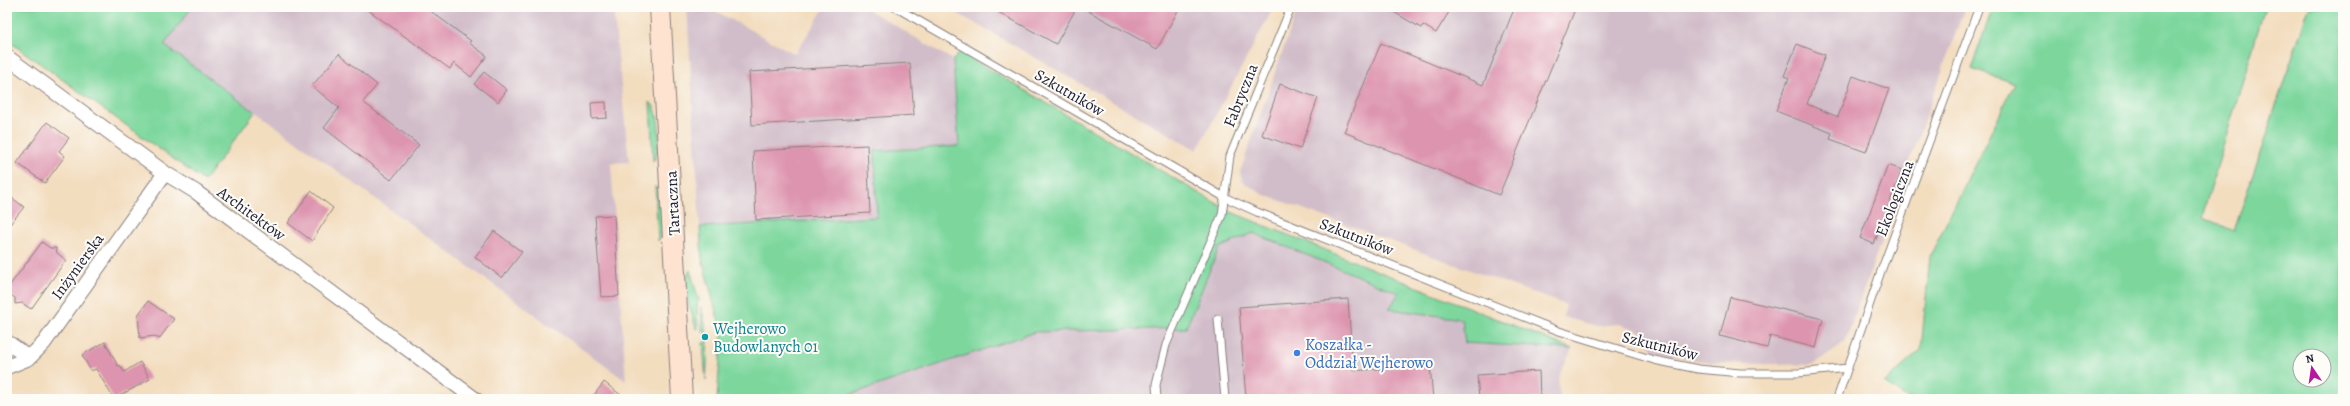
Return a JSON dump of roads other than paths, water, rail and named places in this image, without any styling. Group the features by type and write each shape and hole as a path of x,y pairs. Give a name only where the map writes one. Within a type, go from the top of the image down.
{"street":[{"name":"Tartaczna","path":"660,7 682,399"},
{"name":"Architektów","path":"7,57 165,173 196,192 475,399"},
{"name":"Inżynierska","path":"7,367 29,358 44,343 165,173"},
{"path":"7,342 29,358"}],"lane":[{"name":"Szkutników","path":"895,7 1224,197 1257,212 1559,331 1654,360 1698,369 1740,373 1798,373 1848,368"},
{"name":"Fabryczna","path":"1157,399 1156,385 1166,345 1222,215 1230,156 1291,7"},
{"name":"Ekologiczna","path":"1837,399 1979,7"},
{"path":"1218,319 1225,399"}],"place":[{"name":"Wejherowo Budowlanych 01","path":"705,337"},
{"name":"Koszałka - Oddział Wejherowo","path":"1297,353"}]}
